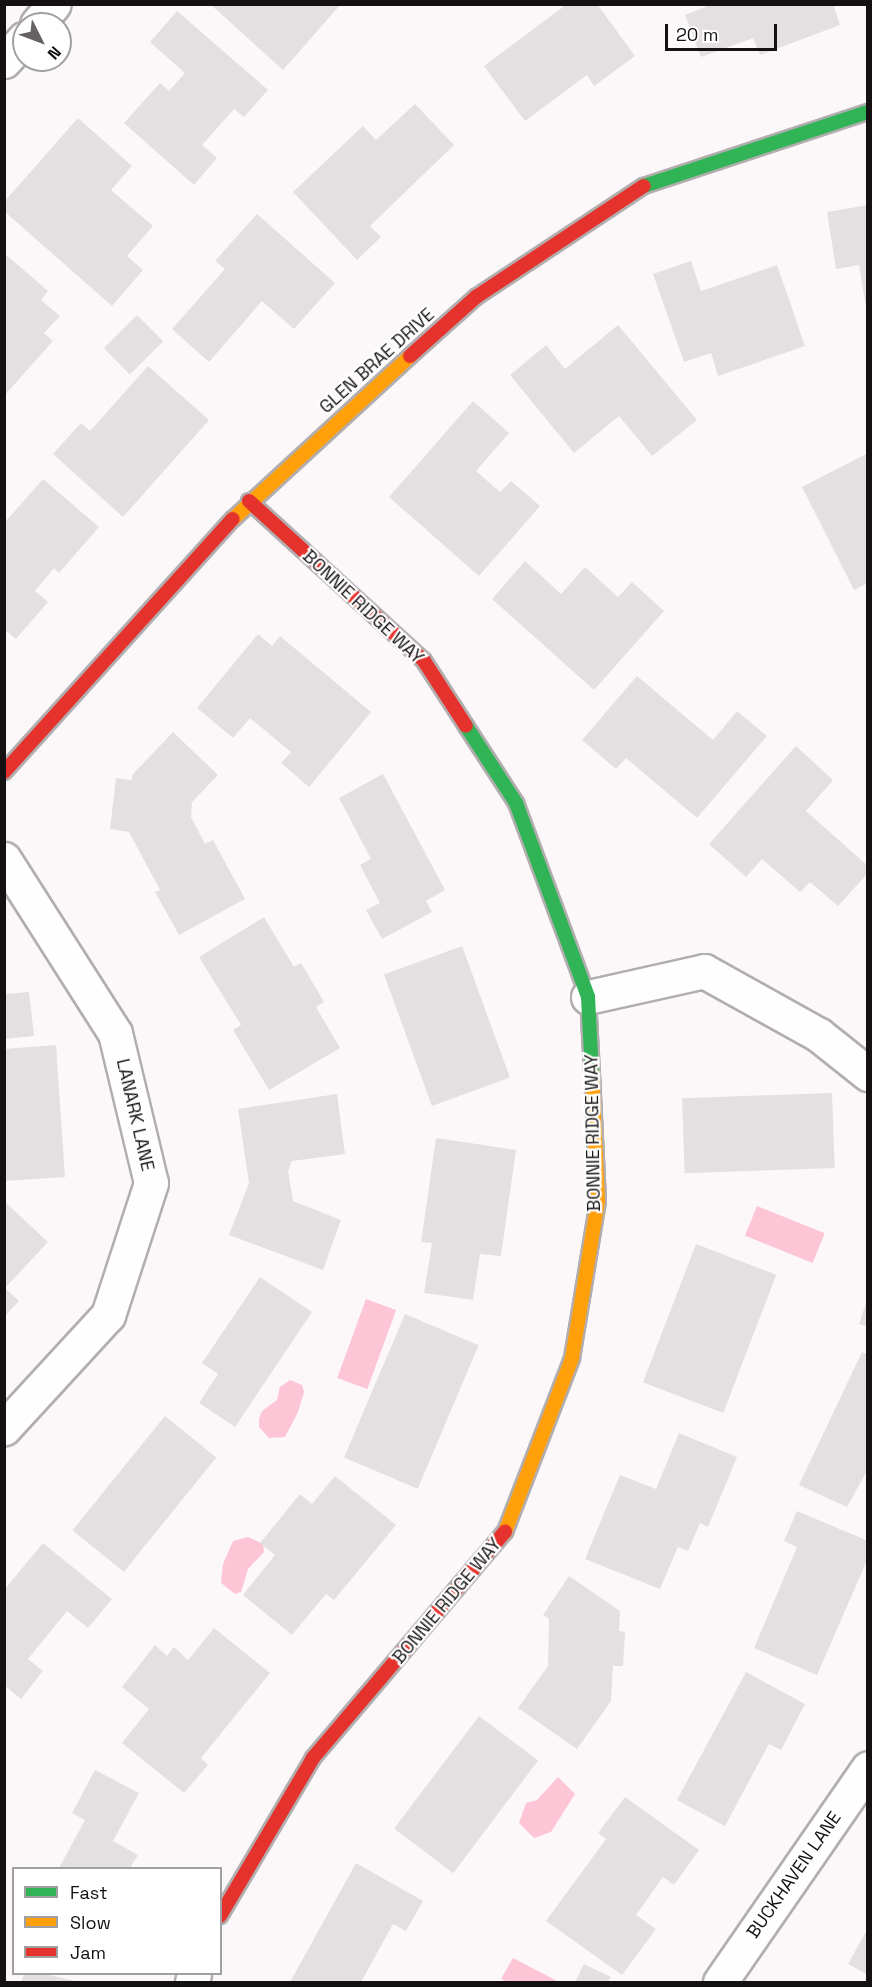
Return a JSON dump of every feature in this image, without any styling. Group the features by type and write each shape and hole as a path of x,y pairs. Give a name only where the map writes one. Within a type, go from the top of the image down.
{"street":[{"name":"GLEN BRAE DRIVE","path":"4,772 249,501 476,297 637,188 867,112"},
{"name":"BONNIE RIDGE WAY","path":"222,1913 313,1758 504,1534 572,1358 598,1201 588,997 516,803 424,661 249,501"},
{"name":"LANARK LANE","path":"4,859 115,1033 151,1183 108,1315 4,1428"},
{"path":"588,997 704,971 819,1035 867,1074"},
{"name":"BUCKHAVEN LANE","path":"720,1983 867,1768"}],"shaded area":[{"path":"757,1206 825,1233 813,1263 745,1236"},
{"path":"366,1299 396,1310 367,1389 337,1378"},
{"path":"290,1380 302,1385 304,1392 298,1412 285,1437 269,1438 259,1427 259,1419 262,1411 277,1400 280,1387"},
{"path":"248,1537 263,1544 264,1552 248,1569 241,1592 235,1594 221,1583 223,1564 233,1541"},
{"path":"558,1777 575,1794 551,1832 534,1838 519,1823 526,1803 537,1800"},
{"path":"513,1958 559,1982 508,1982 501,1979"}],"building":[{"path":"210,4 341,4 283,70"},
{"path":"567,4 597,4 635,56 594,86 587,75 525,121 484,66"},
{"path":"713,4 833,4 840,25 760,55 753,38 701,57 685,15"},
{"path":"177,11 268,90 244,117 234,109 202,145 217,158 194,185 124,123 160,83 169,91 185,73 150,42"},
{"path":"415,104 454,145 370,226 381,237 357,260 293,192 363,126 376,140"},
{"path":"78,118 132,166 111,190 153,226 127,256 143,270 112,306 4,211 4,202"},
{"path":"868,205 868,308 866,308 859,265 836,269 827,212"},
{"path":"257,214 335,283 294,329 262,301 209,362 172,329 225,269 215,261"},
{"path":"4,253 48,291 41,300 60,316 44,333 53,341 4,396"},
{"path":"691,261 701,291 777,265 805,346 718,376 711,353 684,362 653,274"},
{"path":"137,315 163,341 130,374 104,348"},
{"path":"618,325 697,420 652,456 619,416 574,453 510,375 546,345 565,369"},
{"path":"148,366 209,420 123,517 53,454 81,423 90,431"},
{"path":"473,401 509,433 476,471 500,492 511,481 540,506 479,576 389,497"},
{"path":"868,453 868,583 854,590 802,487"},
{"path":"43,479 99,527 59,573 54,568 35,591 48,602 16,639 4,629 4,517 7,520"},
{"path":"525,561 561,594 585,567 618,597 632,582 664,611 594,690 492,599"},
{"path":"258,634 272,646 280,636 371,712 309,787 281,763 291,752 250,718 233,738 197,708"},
{"path":"637,676 713,740 737,711 767,736 697,818 626,758 616,769 582,740"},
{"path":"173,732 218,775 192,802 191,817 205,844 213,840 245,899 179,935 155,892 160,890 129,832 110,829 116,778 132,780 132,775"},
{"path":"796,746 833,780 806,811 868,866 868,873 838,906 810,882 800,892 762,859 746,877 709,844"},
{"path":"383,774 445,890 426,901 432,912 382,939 366,910 380,903 360,865 371,859 339,798"},
{"path":"264,917 294,967 301,963 324,1002 316,1007 340,1048 269,1090 233,1030 241,1025 199,957"},
{"path":"462,946 510,1078 432,1106 384,974"},
{"path":"29,992 34,1036 4,1039 4,994"},
{"path":"56,1045 65,1177 4,1181 4,1049"},
{"path":"832,1093 835,1168 685,1173 682,1098"},
{"path":"337,1094 345,1154 292,1161 288,1171 293,1201 341,1220 323,1270 229,1235 249,1183 238,1109"},
{"path":"436,1138 516,1150 501,1256 480,1254 473,1300 424,1293 432,1243 421,1242"},
{"path":"4,1201 48,1242 5,1288 19,1301 4,1317"},
{"path":"696,1244 776,1275 723,1413 643,1382"},
{"path":"260,1277 312,1312 235,1427 199,1403 218,1374 202,1363"},
{"path":"868,1300 868,1327 859,1324"},
{"path":"405,1314 479,1345 418,1489 344,1458"},
{"path":"862,1352 868,1355 868,1469 847,1507 799,1485"},
{"path":"165,1416 216,1458 124,1572 72,1530"},
{"path":"679,1433 737,1457 708,1527 700,1523 688,1551 678,1547 660,1589 585,1559 620,1475 656,1489"},
{"path":"335,1476 396,1525 334,1600 326,1594 292,1635 243,1595 275,1555 260,1543 300,1494 312,1504"},
{"path":"797,1511 868,1541 868,1558 817,1675 754,1648 797,1547 784,1541"},
{"path":"43,1543 112,1599 88,1628 67,1611 28,1659 43,1671 21,1699 4,1685 4,1590"},
{"path":"569,1576 620,1611 619,1631 625,1632 623,1666 613,1666 611,1701 577,1749 518,1708 548,1666 549,1619 543,1615"},
{"path":"214,1628 270,1673 201,1758 208,1765 184,1793 122,1743 149,1709 122,1687 155,1645 167,1656 174,1647 188,1660"},
{"path":"746,1672 805,1704 781,1750 769,1744 725,1826 677,1800"},
{"path":"479,1716 538,1761 453,1873 394,1829"},
{"path":"95,1770 139,1793 113,1841 138,1855 131,1867 60,1867 85,1820 72,1813"},
{"path":"625,1797 699,1850 674,1885 663,1877 636,1915 656,1929 622,1975 546,1921 606,1839 598,1833"},
{"path":"356,1863 423,1901 406,1931 393,1924 361,1982 290,1982"},
{"path":"868,1928 868,1975 848,1964"},
{"path":"584,1964 611,1977 608,1982 575,1982"},
{"path":"24,1975 49,1975 79,1982 21,1982"}],"traffic: fast":[{"path":"644,186 868,112"},
{"path":"466,726 516,803 588,997 592,1074"}],"traffic: slow":[{"path":"233,519 410,356"},
{"path":"505,1532 572,1358 598,1201 592,1074"}],"traffic: jam":[{"path":"410,356 476,297 644,186"},
{"path":"249,501 424,661 466,726"},
{"path":"4,772 233,519"},
{"path":"222,1913 313,1758 505,1532"}]}
